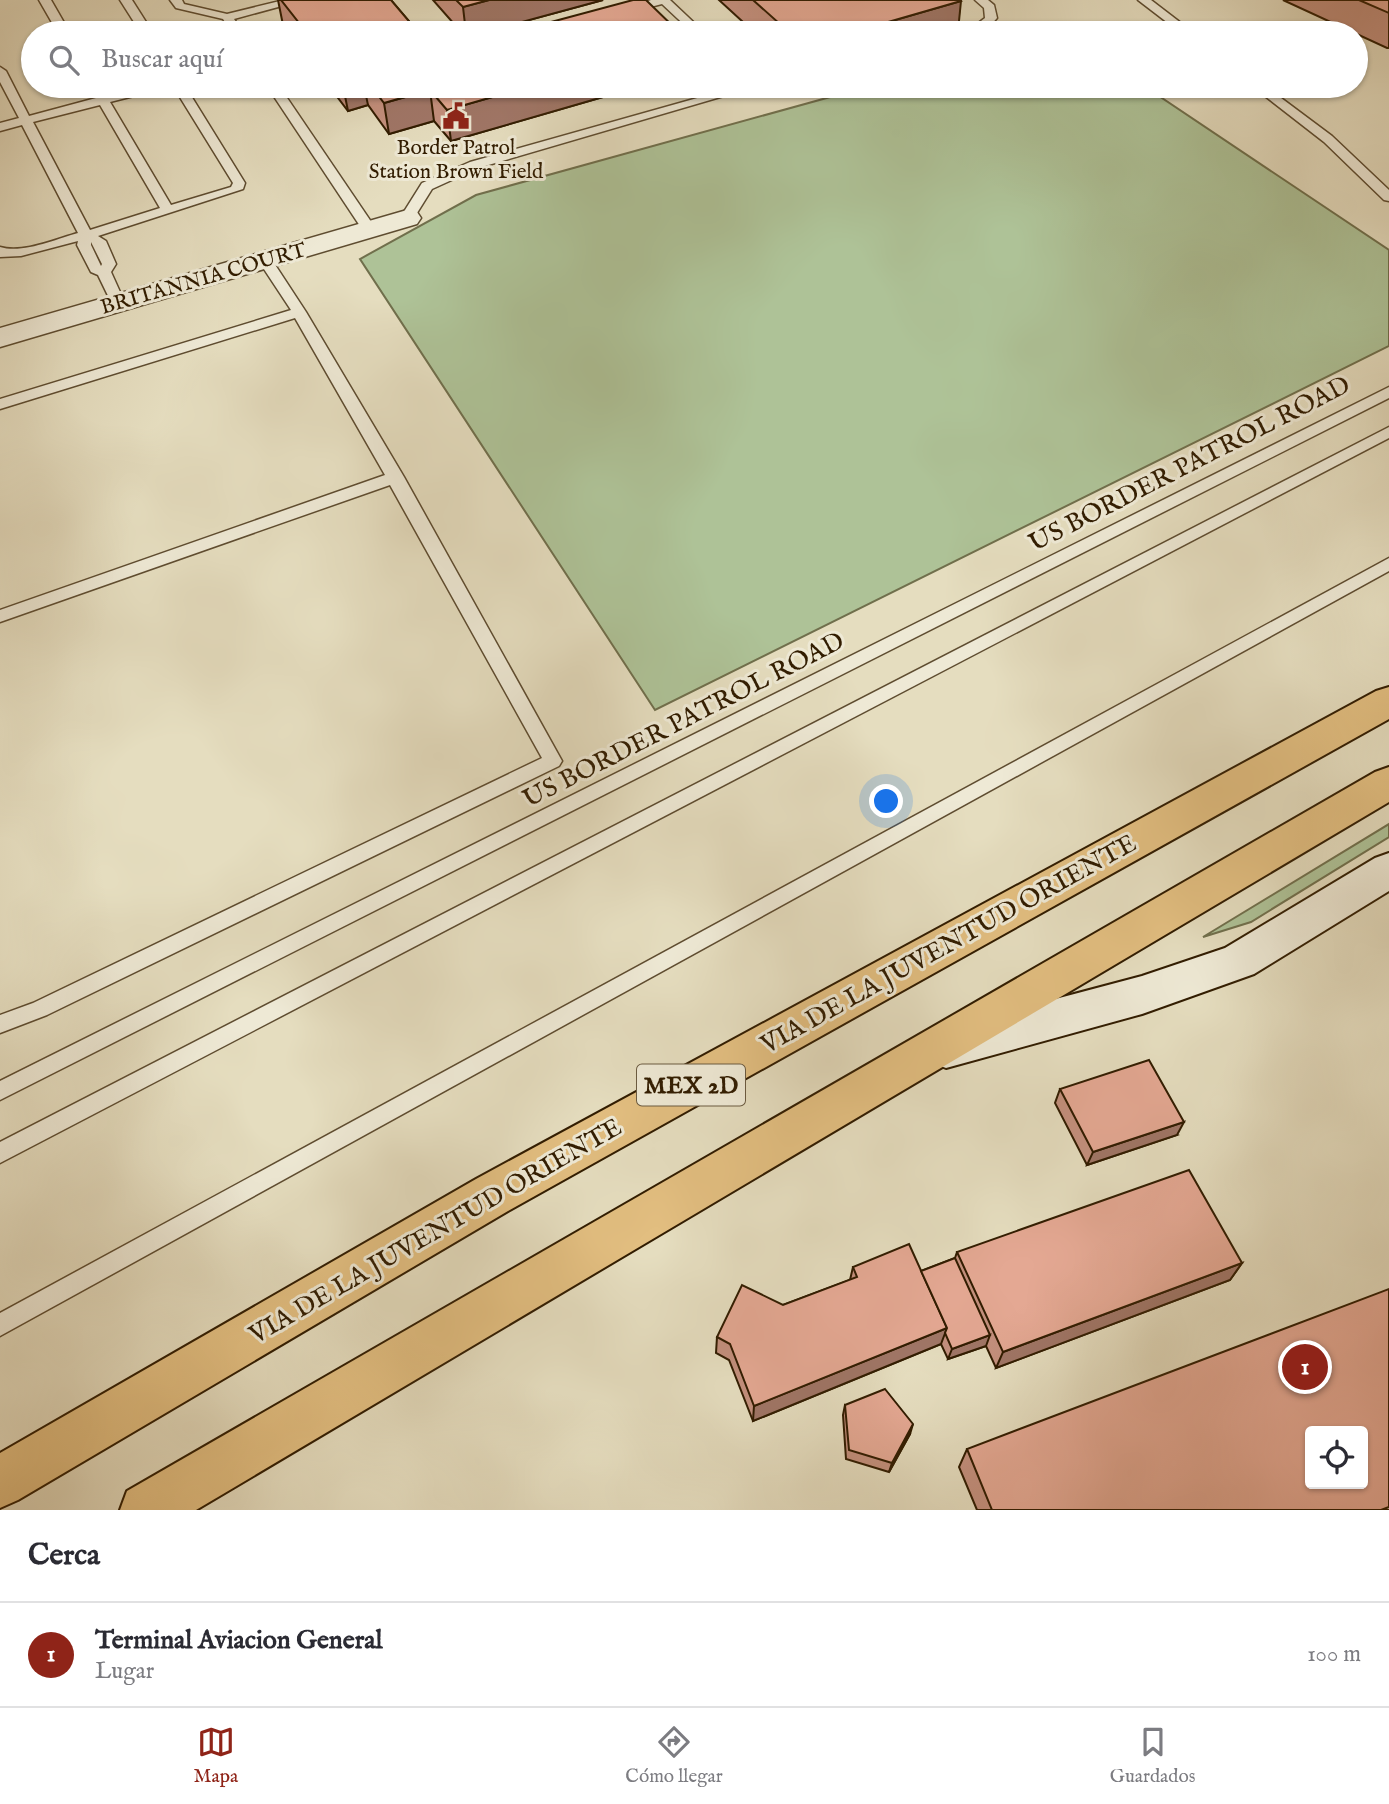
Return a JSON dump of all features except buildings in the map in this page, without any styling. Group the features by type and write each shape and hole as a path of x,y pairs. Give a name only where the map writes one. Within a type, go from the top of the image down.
{"highway":[{"name":"VIA DE LA JUVENTUD ORIENTE","path":"0,1482 492,1195 1389,701"},
{"path":"146,1510 937,1050 1389,783"}],"main road":[{"path":"937,1050 1130,998 1239,961 1389,870"}],"street":[{"name":"BRITANNIA COURT","path":"0,338 407,218"}],"lane":[{"path":"45,0 57,21"},
{"path":"126,0 139,21"},
{"path":"176,0 180,6 228,17 298,0"},
{"path":"610,15 664,0 686,21"},
{"path":"981,0 990,7 991,18 988,21"},
{"path":"1144,0 1172,21"},
{"path":"228,17 230,21"},
{"path":"0,71 86,235 99,241 110,264 104,272 118,303"},
{"path":"0,127 111,98"},
{"path":"0,251 4,254 21,253 237,189 239,183 186,98"},
{"path":"281,98 369,229"},
{"path":"407,218 427,186 474,165 710,98"},
{"path":"1274,98 1328,139 1389,197"},
{"path":"103,100 168,211"},
{"path":"0,1024 52,1003 553,761 418,523 396,477 299,312 265,260"},
{"path":"0,404 299,312"},
{"name":"US BORDER PATROL ROAD","path":"0,1091 1389,392"},
{"path":"0,1153 1389,432"},
{"path":"0,615 396,477"},
{"path":"0,1325 1389,564"}],"green space":[{"path":"827,98 1162,98 1389,250 1389,346 655,710 360,259 476,195"},
{"path":"1389,824 1389,837 1251,922 1203,937"}],"place":[{"name":"Border Patrol Station Brown Field","path":"456,116"},
{"name":"Terminal Aviacion General","path":"1305,1367"}]}
